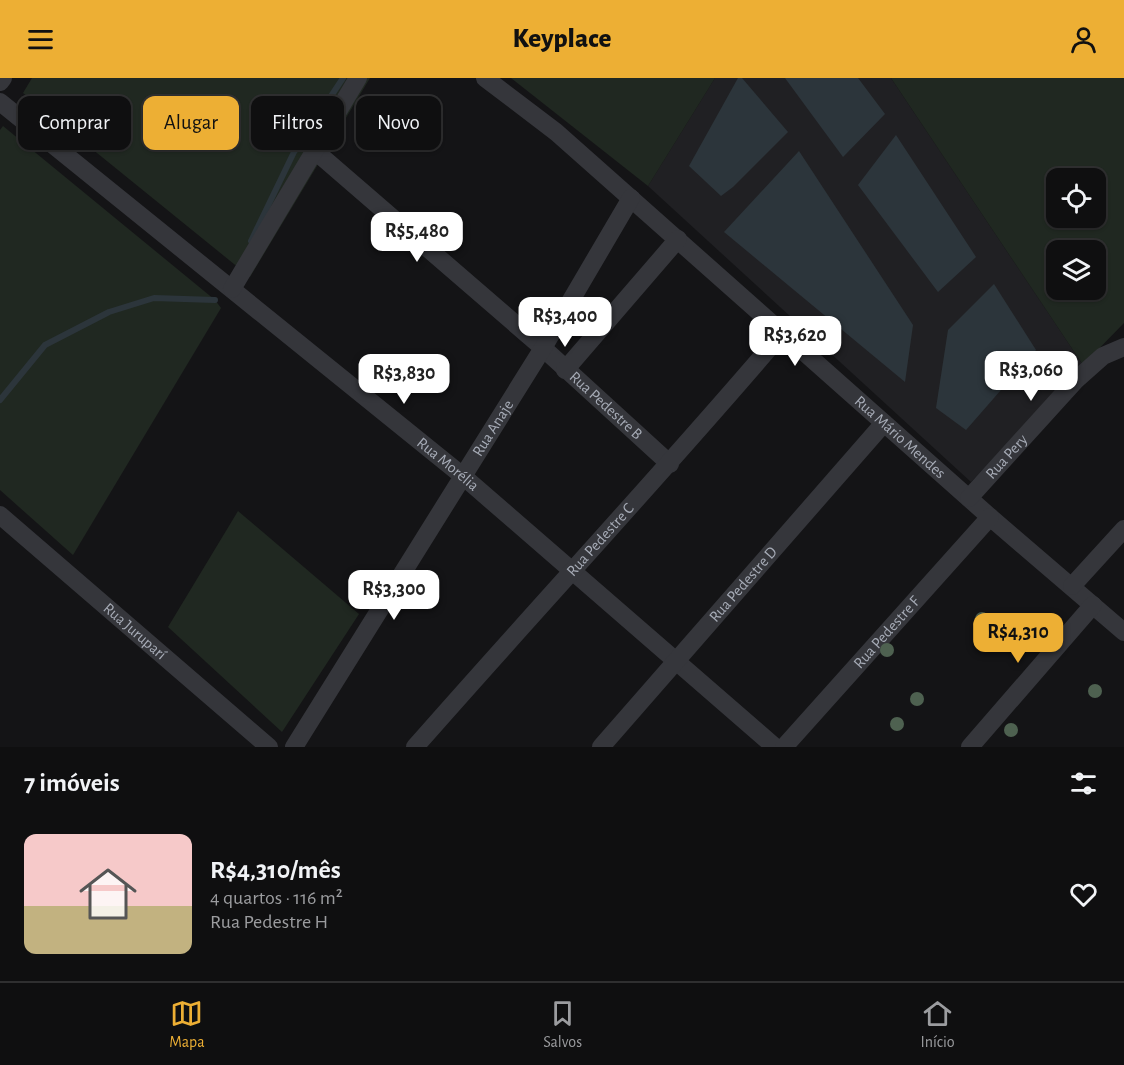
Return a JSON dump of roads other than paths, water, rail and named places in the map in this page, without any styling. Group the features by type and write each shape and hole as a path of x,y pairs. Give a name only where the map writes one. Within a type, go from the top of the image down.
{"street":[{"path":"0,82 3,78"},
{"path":"344,101 358,78"},
{"name":"Rua Mário Mendes","path":"485,78 556,132 990,517 1124,632"},
{"name":"Rua Morélia","path":"0,102 464,477 775,747"},
{"path":"232,289 314,150"},
{"name":"Rua Pedestre B","path":"314,150 543,348 670,464"},
{"name":"Rua Anaje","path":"294,747 464,477 631,198"},
{"path":"565,370 678,239"},
{"name":"Rua Pedestre C","path":"415,747 571,570 670,464 783,332"},
{"name":"Rua Pery","path":"969,498 1076,380 1103,356 1124,347"},
{"name":"Rua Pedestre D","path":"602,747 884,423"},
{"name":"Rua Juruparí","path":"0,516 269,747"},
{"name":"Rua Pedestre F","path":"784,747 990,517"},
{"path":"1072,586 1124,529"},
{"path":"970,747 1093,605"}],"waterway":[{"path":"251,241 294,152 343,78"},
{"path":"0,400 45,345 109,312 154,298 215,300"}]}
